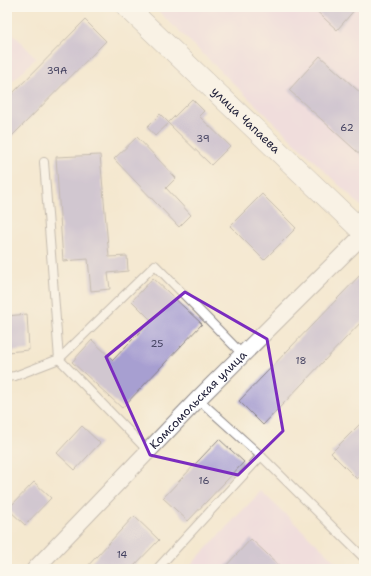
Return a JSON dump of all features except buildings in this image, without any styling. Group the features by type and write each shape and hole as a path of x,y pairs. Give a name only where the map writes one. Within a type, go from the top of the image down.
{"street":[{"name":"улица Чапаева","path":"127,7 361,225"},
{"name":"Комсомольская улица","path":"35,569 243,354 361,225"}],"lane":[{"path":"44,162 59,360 148,451"},
{"path":"7,376 15,376 59,360 155,265 243,354"},
{"path":"198,399 261,456 364,558"},
{"path":"156,569 261,456"}],"highlighted area":[{"path":"185,292 267,339 283,431 238,475 150,455 106,357"}],"shaded area":[{"path":"154,7 364,7 364,209"},
{"path":"7,27 36,58 7,87"},
{"path":"261,491 343,569 187,569"}]}
